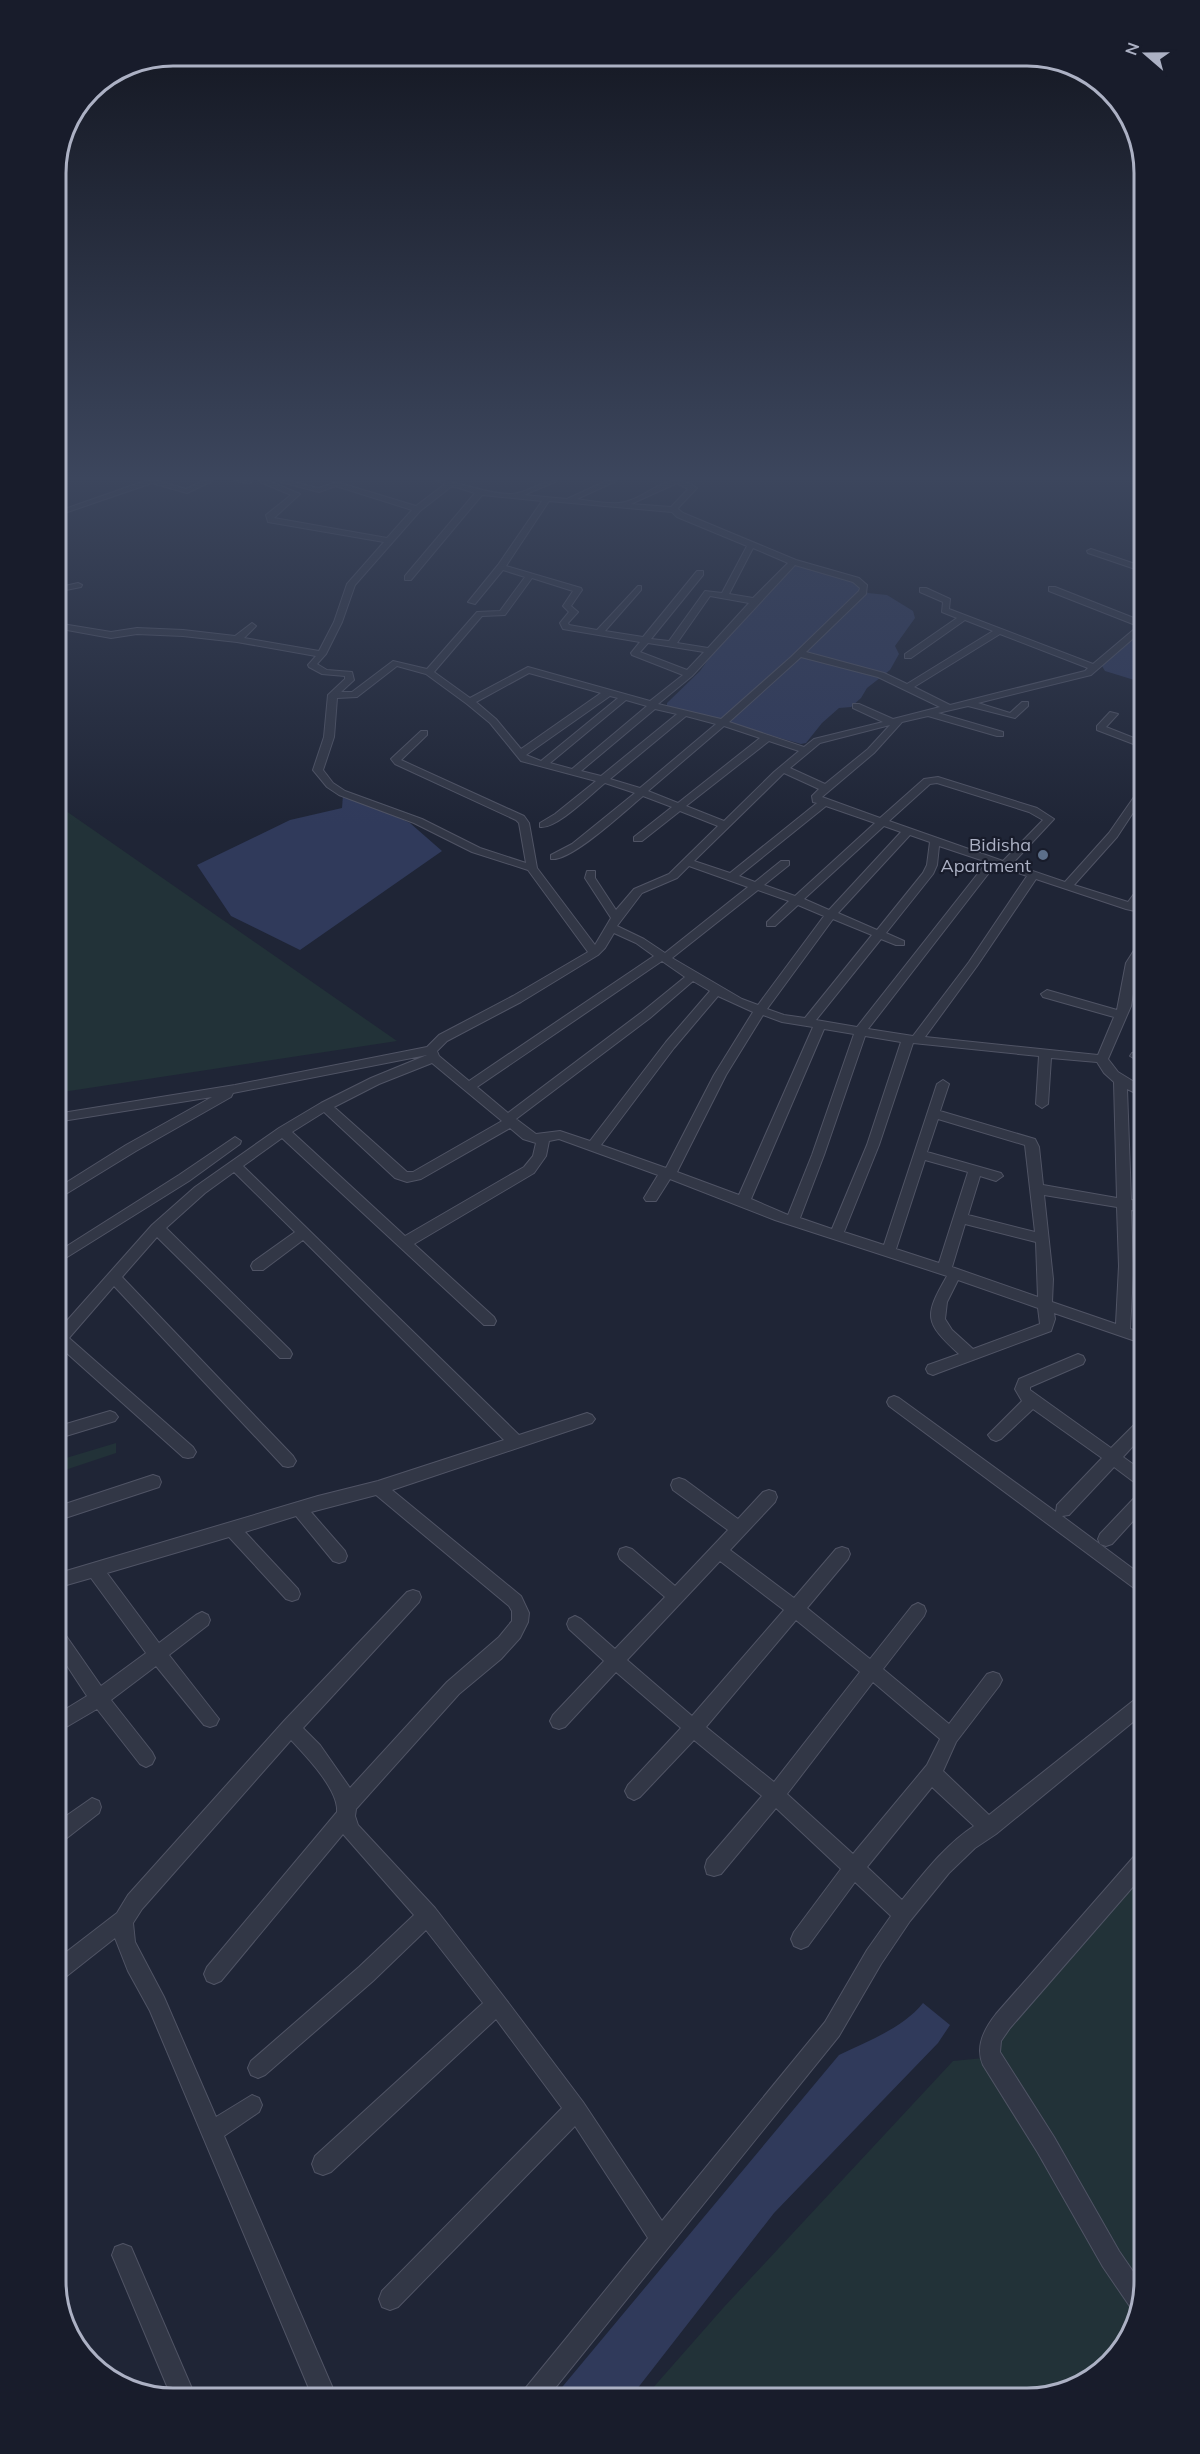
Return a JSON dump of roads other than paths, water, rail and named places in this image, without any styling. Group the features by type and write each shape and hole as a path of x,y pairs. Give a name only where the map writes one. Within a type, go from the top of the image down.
{"street":[{"path":"347,596 338,622 322,654 312,665 325,672 349,674 350,680 333,695 329,737 318,770 336,789 374,806 418,821 476,850 532,868"},
{"path":"472,602 477,596"},
{"path":"429,672 480,614 497,614 505,610 515,596"},
{"path":"575,596 567,606 574,614 563,625 711,651"},
{"path":"599,633 631,596"},
{"path":"681,596 635,650 636,655 689,674"},
{"path":"671,645 707,596"},
{"path":"728,596 756,601"},
{"path":"575,771 689,674 761,596"},
{"path":"555,857 576,846 724,723 802,654 860,596"},
{"path":"936,596 948,603 945,610 1096,668"},
{"path":"1067,596 1134,621"},
{"path":"908,656 964,617"},
{"path":"237,639 252,626"},
{"path":"66,628 111,635 146,632 237,639 322,654"},
{"path":"908,687 1001,630"},
{"path":"66,1330 157,1228 200,1190 283,1131 325,1106 433,1054 443,1038 518,999 594,953 638,891 673,876 723,824 783,769 824,738 1074,677 1096,668 1120,643 1134,632"},
{"path":"802,654 872,672 908,687 948,708"},
{"path":"333,695 354,694 396,663 429,672 493,721 519,755 530,761 575,771 641,791 723,824"},
{"path":"470,702 528,670 724,723 807,751"},
{"path":"519,755 609,692"},
{"path":"544,763 625,697"},
{"path":"968,703 1012,716 1025,704"},
{"path":"856,706 895,721"},
{"path":"544,825 605,780 684,713"},
{"path":"929,714 1000,734"},
{"path":"1113,714 1099,727 1134,740"},
{"path":"895,721 884,738 825,788 817,796 817,800 1134,907"},
{"path":"424,733 396,759 398,762 520,818 524,823 532,868 594,953"},
{"path":"638,838 768,737"},
{"path":"783,769 825,788"},
{"path":"771,924 927,781 932,780 1045,815 1049,819 999,863 861,1030 818,1155 792,1221"},
{"path":"733,876 824,803"},
{"path":"1067,886 1113,835 1134,804"},
{"path":"651,1198 667,1175 729,1058 760,1011 830,915 909,830"},
{"path":"807,1023 928,874 932,865 935,840"},
{"path":"469,1088 664,957 785,863"},
{"path":"693,864 757,885 900,943"},
{"path":"591,873 590,878 614,923 716,991 760,1011 807,1023 912,1040 1102,1059"},
{"path":"836,1235 912,1040 973,964 1034,874"},
{"path":"1130,906 1134,901"},
{"path":"1134,962 1128,974 1122,1015 1102,1059 1104,1067 1134,1086"},
{"path":"325,1106 400,1175 416,1176 509,1121 646,1016 693,976"},
{"path":"592,1147 670,1045 716,991"},
{"path":"1047,994 1122,1015"},
{"path":"743,1201 820,1025"},
{"path":"1042,1104 1045,1053"},
{"path":"433,1054 469,1088 528,1136 535,1139 560,1135 792,1221 889,1251 1134,1336"},
{"path":"66,1117 433,1054"},
{"path":"1120,1078 1126,1268 1123,1332"},
{"path":"889,1251 943,1084"},
{"path":"66,1188 235,1089"},
{"path":"933,1369 1046,1327 1048,1319 1045,1306 1046,1279 1036,1154 1030,1142 934,1114"},
{"path":"66,1120 73,1116"},
{"path":"283,1131 489,1321"},
{"path":"404,1243 529,1170 538,1161 543,1138"},
{"path":"66,1252 184,1178 236,1142"},
{"path":"919,1155 996,1176"},
{"path":"236,1165 516,1442"},
{"path":"970,1356 945,1333 936,1320 937,1306 949,1272 960,1218 975,1170"},
{"path":"184,1178 200,1190"},
{"path":"1037,1189 1134,1205"},
{"path":"960,1218 1042,1239"},
{"path":"157,1228 285,1354"},
{"path":"258,1266 304,1232"},
{"path":"1126,1268 1134,1270"},
{"path":"114,1277 288,1461"},
{"path":"66,1348 188,1452"},
{"path":"1078,1360 1024,1383 1022,1389 1024,1394 1134,1473"},
{"path":"996,1435 1032,1401"},
{"path":"894,1402 1134,1579"},
{"path":"66,1430 110,1417"},
{"path":"66,1578 378,1488 587,1419"},
{"path":"1063,1510 1134,1435"},
{"path":"66,1511 153,1482"},
{"path":"679,1485 740,1529"},
{"path":"214,1974 347,1810 453,1688 467,1673 502,1646 520,1624 521,1612 514,1601 378,1488"},
{"path":"559,1721 769,1497"},
{"path":"299,1509 339,1556"},
{"path":"1106,1539 1134,1510"},
{"path":"232,1529 292,1594"},
{"path":"719,1551 795,1608 950,1736"},
{"path":"626,1554 675,1596"},
{"path":"633,1791 693,1728 842,1554"},
{"path":"94,1569 157,1654 210,1719"},
{"path":"66,1963 123,1920 135,1902 290,1727 413,1597"},
{"path":"714,1867 775,1796 918,1611"},
{"path":"66,1719 99,1698 202,1620"},
{"path":"575,1624 693,1728 775,1796 903,1914"},
{"path":"66,1650 99,1698 146,1758"},
{"path":"801,1939 853,1869 933,1772 950,1736 993,1680"},
{"path":"539,2388 832,2029 873,1958 903,1914 942,1866 968,1841 989,1827 1134,1711"},
{"path":"290,1727 314,1751 344,1791 351,1831 428,1916 497,2004 576,2109 661,2239"},
{"path":"933,1772 938,1780 989,1827"},
{"path":"66,1826 92,1807"},
{"path":"1133,2292 1111,2259 1047,2145 990,2058 988,2045 999,2027 1134,1872"},
{"path":"258,2068 366,1974 428,1916"},
{"path":"123,1920 123,1934 128,1947 157,2004 321,2388"},
{"path":"323,2164 497,2004"},
{"path":"211,2132 252,2105"},
{"path":"390,2299 576,2109"},
{"path":"123,2255 180,2388"}],"water":[{"path":"765,596 888,596 913,611 915,618 895,646 899,654 890,670 867,688 861,698 851,707 839,708 822,723 806,743 801,744 667,706 667,703 700,671 725,636"},
{"path":"1134,635 1134,680 1105,671 1102,666"},
{"path":"348,794 410,823 442,851 300,950 231,916 197,865 290,820 342,808 343,795"},
{"path":"923,2003 950,2025 938,2043 774,2213 638,2388 561,2388 839,2055 895,2027"}],"place":[{"name":"Bidisha Apartment","path":"1043,855"}]}
